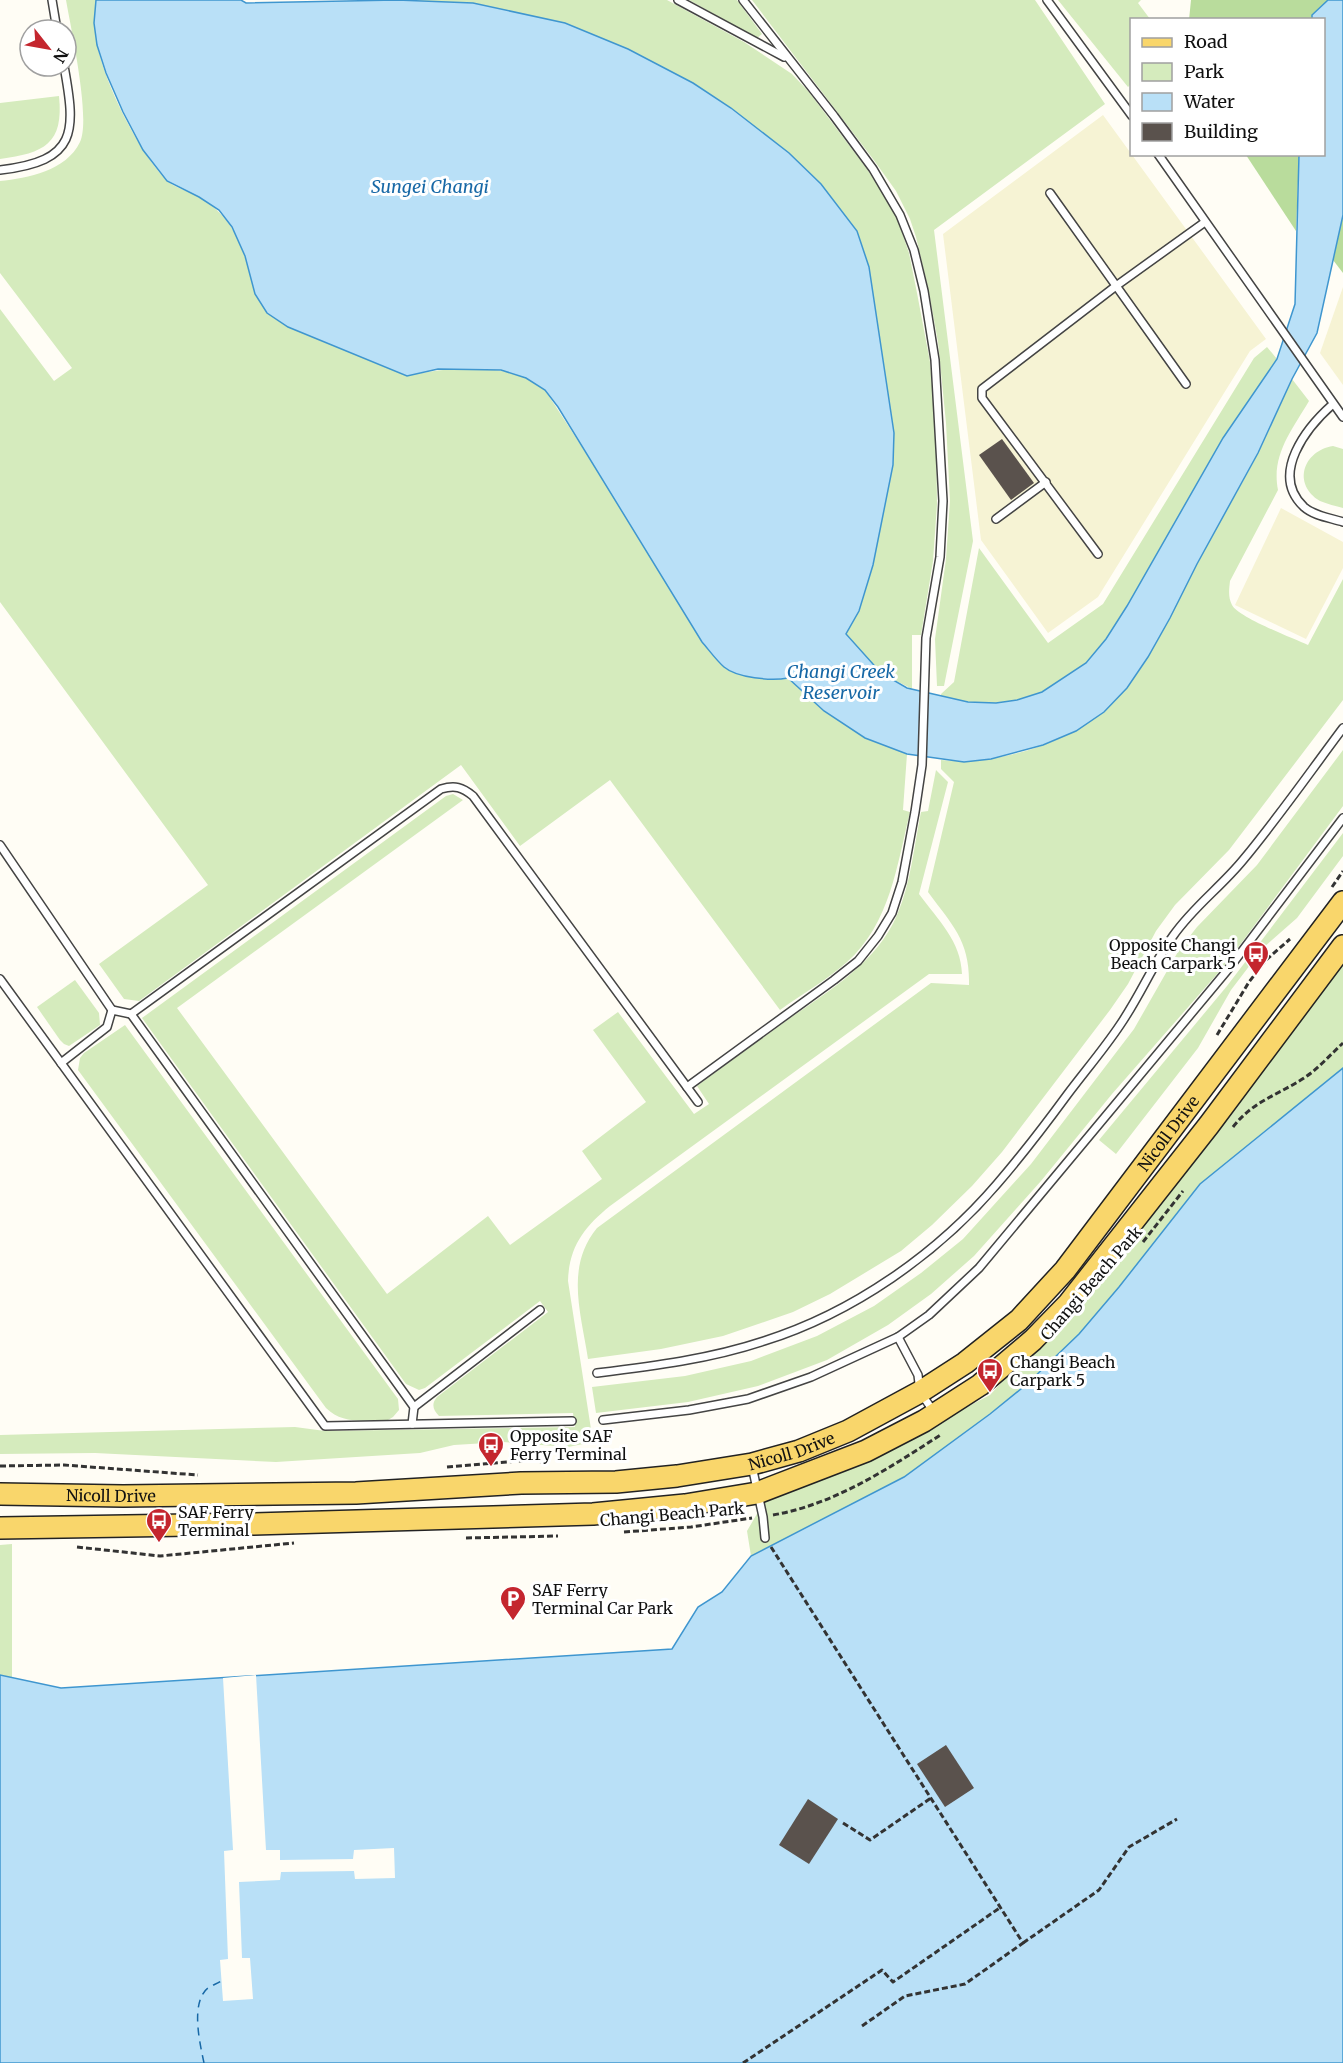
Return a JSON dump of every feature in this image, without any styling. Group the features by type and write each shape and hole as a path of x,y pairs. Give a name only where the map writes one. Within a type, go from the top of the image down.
{"main road":[{"name":"Nicoll Drive","path":"0,1528 253,1524 593,1514 685,1505 758,1492 941,1422 1033,1340 1069,1303 1236,1066 1343,902"},
{"name":"Nicoll Drive","path":"1,1494 123,1496 356,1492 521,1483 616,1482 677,1476 752,1464 799,1451 848,1431 920,1392 965,1363 1019,1320 1065,1270 1236,1066 1343,946"}],"lane":[{"path":"52,0 55,18"},
{"path":"678,0 789,60"},
{"path":"687,1087 858,961 878,936 892,913 902,882 922,765 926,638 940,557 943,501 935,360 924,291 914,250 900,215 873,169 744,0"},
{"path":"1047,0 1130,115"},
{"path":"0,170 31,165 54,153 64,143 70,132 71,108 66,78"},
{"path":"1159,156 1343,417"},
{"path":"1050,193 1186,384"},
{"path":"1098,555 982,398 982,390 1116,286 1205,222"},
{"path":"1333,404 1320,415 1294,454 1289,469 1290,482 1305,508 1343,522"},
{"path":"996,519 1046,482"},
{"path":"597,1373 709,1357 766,1341 852,1303 914,1261 940,1240 996,1186 1023,1154 1121,1024 1173,936 1206,897 1227,879 1245,858 1343,728"},
{"path":"131,1014 441,789 453,786 473,796 698,1102"},
{"path":"603,1420 689,1410 748,1399 812,1377 898,1337 929,1315 979,1268 1230,968 1343,818"},
{"path":"0,845 112,1010 131,1014 414,1407 412,1424"},
{"path":"0,979 325,1426 572,1421"},
{"path":"61,1063 107,1027 112,1010"},
{"path":"414,1407 540,1311"},
{"path":"898,1337 918,1375 920,1392 941,1422"},
{"path":"752,1464 765,1538"}],"path":[{"path":"1229,1132 1243,1115 1261,1101 1307,1076 1343,1043"},
{"name":"Changi Beach Park","path":"1140,1246 1189,1184"},
{"name":"Changi Beach Park","path":"623,1532 691,1527 794,1511 873,1478 941,1422"},
{"path":"0,1466 64,1465 209,1475"},
{"path":"465,1538 567,1535"},
{"path":"765,1538 1023,1943"},
{"path":"77,1547 160,1556 296,1543"},
{"path":"843,1824 870,1840 931,1798"},
{"path":"862,2026 905,1996 965,1984 1099,1890 1129,1847 1177,1819"},
{"path":"743,2063 882,1970 893,1982 1001,1907"}],"shaded area":[{"path":"1103,115 1130,152 1130,156 1133,156 1266,339 1250,351 1098,597 1048,633 981,540 943,234"},
{"path":"1343,287 1343,385 1320,353"},
{"path":"1281,508 1343,542 1343,568 1306,639 1235,605"}],"green space":[{"path":"66,0 96,0 97,45 107,79 124,116 144,151 165,179 172,185 201,198 224,217 238,240 255,294 407,376 451,369 497,370 525,377 545,390 726,669 764,679 788,678 824,711 865,738 907,754 903,810 910,812 890,893 873,930 862,947 839,969 780,1010 610,780 520,846 461,765 139,1001 124,999 99,964 208,885 0,602 0,309 54,381 72,368 0,273 0,181 34,175 56,166 74,152 80,142 83,114 78,66 78,18 69,18"},
{"path":"397,0 667,0 744,42 792,74 809,92 867,169 896,215 909,253 930,362 936,433 937,504 933,561 921,635 912,635 912,689 881,673 846,634 859,611 893,465 894,433 869,267 857,231 821,184 789,153 731,108 693,83 565,23 473,3"},
{"path":"689,0 737,0 762,34 757,38"},
{"path":"752,0 1035,0 1105,104 934,230 973,541 944,686 937,686 935,639 946,559 950,501 946,423 938,342 916,237 896,191"},
{"path":"1058,0 1141,0 1138,3 1149,18 1130,18 1130,85 1128,87"},
{"path":"1191,0 1328,0 1312,15 1312,18 1189,18"},
{"path":"59,96 58,125 48,143 28,153 0,159 0,103"},
{"path":"1247,156 1299,156 1296,231"},
{"path":"1343,215 1343,273 1333,260"},
{"path":"1267,347 1277,359 1223,438 1127,606 1106,639 1086,663 1042,692 1017,700 996,703 968,702 941,697 941,694 954,682 979,548 1048,643 1103,604 1254,358"},
{"path":"1292,379 1309,401 1284,443 1278,465 1278,490 1230,581 1229,596 1232,605 1244,615 1308,645 1343,579 1343,700 1229,850 1175,905 1156,931 1128,984 1110,1010 1002,1152 972,1186 932,1225 901,1251 830,1294 793,1312 723,1336 661,1349 588,1359 579,1308 578,1274 587,1243 597,1228 931,983 969,985 969,970 963,945 952,925 928,892 954,782 941,769 941,760 989,759 1035,748 1068,734 1095,717 1118,697 1136,675 1167,623 1204,550 1251,467"},
{"path":"1333,446 1343,449 1343,508 1320,501 1311,494 1304,477 1308,461 1314,454"},
{"path":"1343,750 1343,806 1225,965 974,1256 931,1294 888,1325 827,1360 758,1386 688,1402 596,1413 592,1387 685,1376 751,1361 817,1336 874,1306 921,1273 963,1239 1031,1164 1134,1029 1179,950 1197,927 1257,865"},
{"path":"936,770 948,782 919,894 953,941 961,962 962,974 929,974 610,1206 586,1230 571,1258 568,1281 593,1442 568,1447 503,1442 454,1445 420,1453 276,1462 95,1453 0,1454 0,1435 295,1427 325,1431 575,1427 573,1413 439,1416 434,1407 437,1397 548,1312 540,1301 425,1388 419,1390 406,1384 142,1018 446,796 453,794 463,800 177,1008 387,1294 488,1216 510,1245 602,1179 582,1151 646,1102 593,1030 618,1012 694,1114 709,1104 697,1086 834,987 864,962 888,932 902,903 921,812 928,811"},
{"path":"1343,833 1343,856 1297,918 1263,948 1231,990 1198,1048 1116,1154 1099,1140 1227,986"},
{"path":"1343,962 1343,1068 1200,1184 1079,1334 1027,1384 904,1477 751,1556 747,1531 769,1493 888,1448 990,1395 1063,1315 1250,1088"},
{"path":"75,980 99,1013 100,1025 69,1046 60,1040 37,1007"},
{"path":"125,1025 398,1399 399,1410 393,1417 388,1420 347,1419 326,1408 78,1070 80,1058 84,1053"},
{"path":"12,1544 12,1678 0,1675 0,1545"}],"water":[{"name":"Sungei Changi","path":"96,0 241,0 246,3 397,0 473,3 565,23 628,49 693,83 731,108 789,153 821,184 857,231 869,267 894,433 893,465 873,565 859,611 846,634 881,673 907,688 968,702 996,703 1017,700 1042,692 1086,663 1106,639 1127,606 1223,438 1277,359 1295,304 1299,156 1325,156 1325,18 1312,18 1312,15 1328,0 1343,0 1343,215 1317,333 1292,379 1258,453 1170,618 1127,688 1104,712 1076,731 1043,745 991,759 964,762 907,754 865,738 824,711 788,678 764,679 745,676 730,671 721,664 702,642 558,407 545,390 526,378 501,370 438,369 407,376 288,327 267,313 255,294 245,256 232,227 219,210 167,181 143,150 106,73 97,45 94,23"},
{"path":"1343,1068 1343,2063 0,2063 0,1675 61,1688 672,1649 698,1607 722,1592 751,1556 904,1477 1027,1384 1079,1334 1200,1184"}],"pier":[{"path":"256,1675 266,1850 280,1850 280,1860 353,1859 354,1850 394,1848 395,1878 355,1879 354,1871 281,1872 280,1880 239,1882 242,1958 250,1958 253,1999 223,2001 220,1960 228,1959 224,1851 233,1850 223,1678"}],"building":[{"path":"1002,439 1034,483 1011,500 979,455"},
{"path":"946,1745 974,1788 945,1807 917,1764"},
{"path":"808,1799 838,1819 809,1864 779,1845"}],"ferry route":[{"path":"204,2063 198,2024 199,2003 202,1994 221,1981"}],"place":[{"name":"Opposite Changi Beach Carpark 5","path":"1256,977"},
{"name":"Changi Beach Carpark 5","path":"990,1394"},
{"name":"Opposite SAF Ferry Terminal","path":"491,1468"},
{"name":"SAF Ferry Terminal","path":"159,1544"},
{"name":"SAF Ferry Terminal Car Park","path":"513,1622"}],"water label":[{"name":"Changi Creek Reservoir","path":"841,681"}]}
